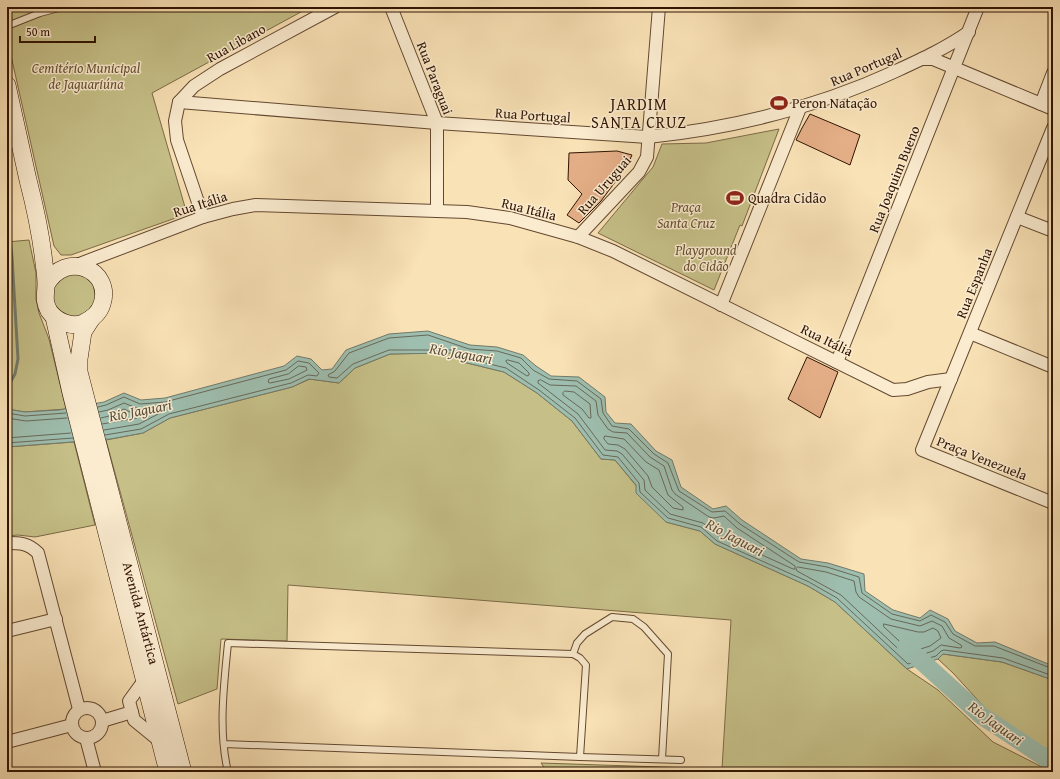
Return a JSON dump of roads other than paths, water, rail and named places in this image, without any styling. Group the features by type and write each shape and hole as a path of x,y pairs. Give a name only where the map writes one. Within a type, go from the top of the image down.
{"street":[{"name":"Rua Libano","path":"179,102 194,86 220,68 335,7"},
{"name":"Rua Paraguai","path":"391,7 437,124 436,211"},
{"name":"Rua Uruguai","path":"578,237 640,172 647,157 659,7"},
{"name":"Rua Joaquim Bueno","path":"837,362 978,7"},
{"name":"Rua Portugal","path":"179,102 437,124 648,137 728,126 820,102 869,84 922,59 949,45 968,32"},
{"path":"922,59 933,60 1053,109"},
{"path":"1041,104 1053,73"},
{"path":"7,85 42,238 46,285 45,302 54,317 77,392 94,456"},
{"path":"179,102 176,121 177,140 203,217"},
{"path":"721,305 800,108"},
{"name":"Rua Espanha","path":"922,450 1053,128"},
{"name":"Rua Itália","path":"71,266 203,217 256,205 467,212 510,218 578,237 613,251 893,390 907,389 928,382 951,380"},
{"path":"1017,217 1053,231"},
{"path":"42,238 51,255 60,262 71,266 86,268 94,274 102,287 102,304 83,332 79,359 77,392"},
{"path":"46,285 55,273 71,266"},
{"path":"54,317 63,323 71,324 81,324 92,318"},
{"path":"970,333 1053,367"},
{"name":"Praça Venezuela","path":"922,450 1053,503"},
{"name":"Avenida Antártica","path":"94,456 168,772"},
{"name":"Avenida Antártica","path":"94,456 183,772"},
{"path":"7,544 21,543 28,545 38,552 79,710"},
{"path":"7,630 56,619"},
{"path":"145,679 129,701 134,720 161,742"},
{"path":"88,707 97,712 102,720 100,729 94,736 86,738 76,734 72,725 73,716 79,710 88,707"},
{"path":"102,720 132,712"},
{"path":"7,742 72,725"},
{"path":"86,738 94,772"}],"lane":[{"path":"7,26 40,13 62,7"},
{"path":"573,654 577,643 585,634 612,617 633,619 644,627 668,654 662,759"},
{"path":"228,772 225,758 222,705 228,642 573,654 580,658 586,665 580,757"},
{"path":"224,744 682,760"}],"water":[{"path":"428,331 470,345 497,347 523,355 551,376 579,377 605,397 606,412 615,423 631,424 656,451 672,460 681,487 713,509 726,506 742,520 801,559 828,563 864,574 865,591 893,610 920,618 930,610 948,619 955,631 977,643 995,642 1053,666 1053,680 1002,662 943,654 938,659 907,669 835,602 808,586 715,544 700,531 666,522 636,493 636,485 615,460 601,459 572,421 537,393 504,372 463,362 453,353 390,354 355,368 339,383 309,379 292,387 170,418 143,433 110,439 7,447 7,409 25,412 59,410 104,402 124,393 141,400 165,398 284,366 297,356 311,359 322,370 332,369 346,350 389,334"}],"waterway":[{"path":"7,214 12,257 18,359 15,374 7,388"},
{"name":"Rio Jaguari","path":"906,647 982,716 1053,763"}],"place":[{"name":"Peron Natação","path":"779,103"},
{"name":"Quadra Cidão","path":"735,198"}],"district":[{"name":"JARDIM SANTA CRUZ","path":"639,113"}],"park label":[{"name":"Cemitério Municipal de Jaguariúna","path":"86,76"},
{"name":"Praça Santa Cruz","path":"686,216"},
{"name":"Playground do Cidão","path":"706,258"}]}
